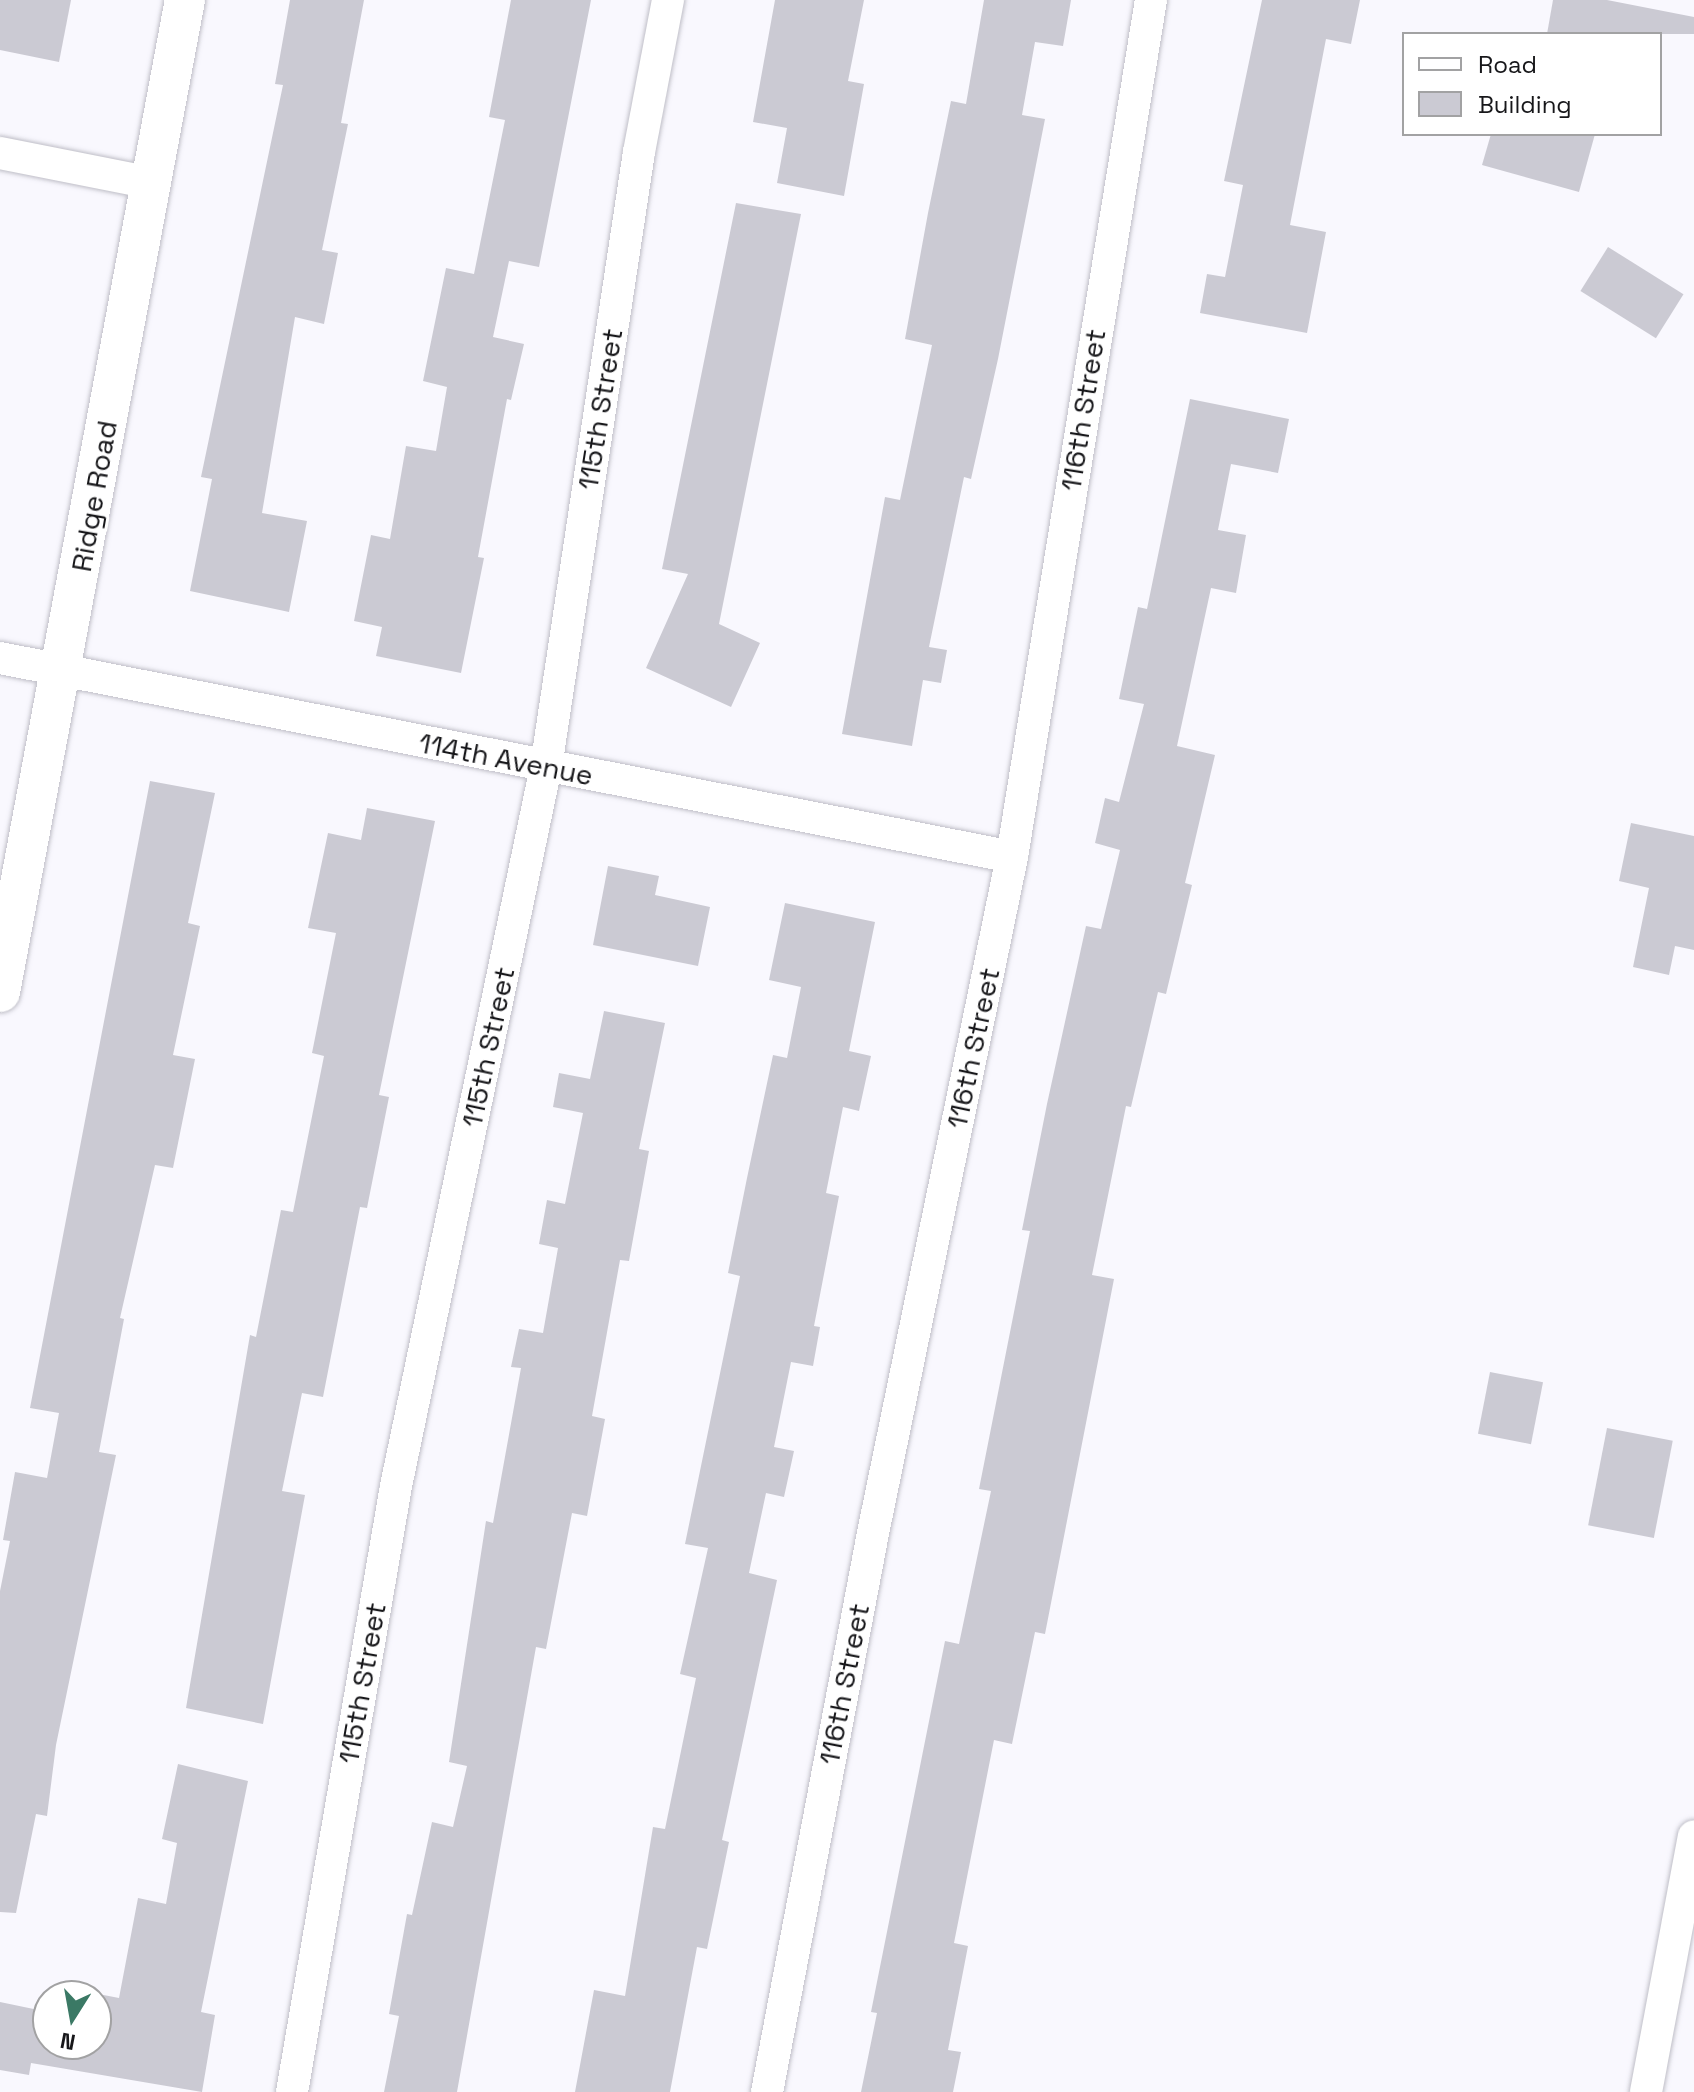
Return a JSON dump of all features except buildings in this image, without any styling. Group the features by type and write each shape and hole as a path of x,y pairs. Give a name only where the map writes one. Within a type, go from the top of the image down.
{"street":[{"name":"Ridge Road","path":"0,992 185,0"},
{"name":"115th Street","path":"292,2092 396,1486 546,767 639,152 668,0"},
{"name":"116th Street","path":"767,2092 873,1533 1012,857 1151,0"},
{"path":"0,153 151,183"},
{"name":"114th Avenue","path":"0,658 1012,857"},
{"path":"1646,2092 1694,1836"}]}
